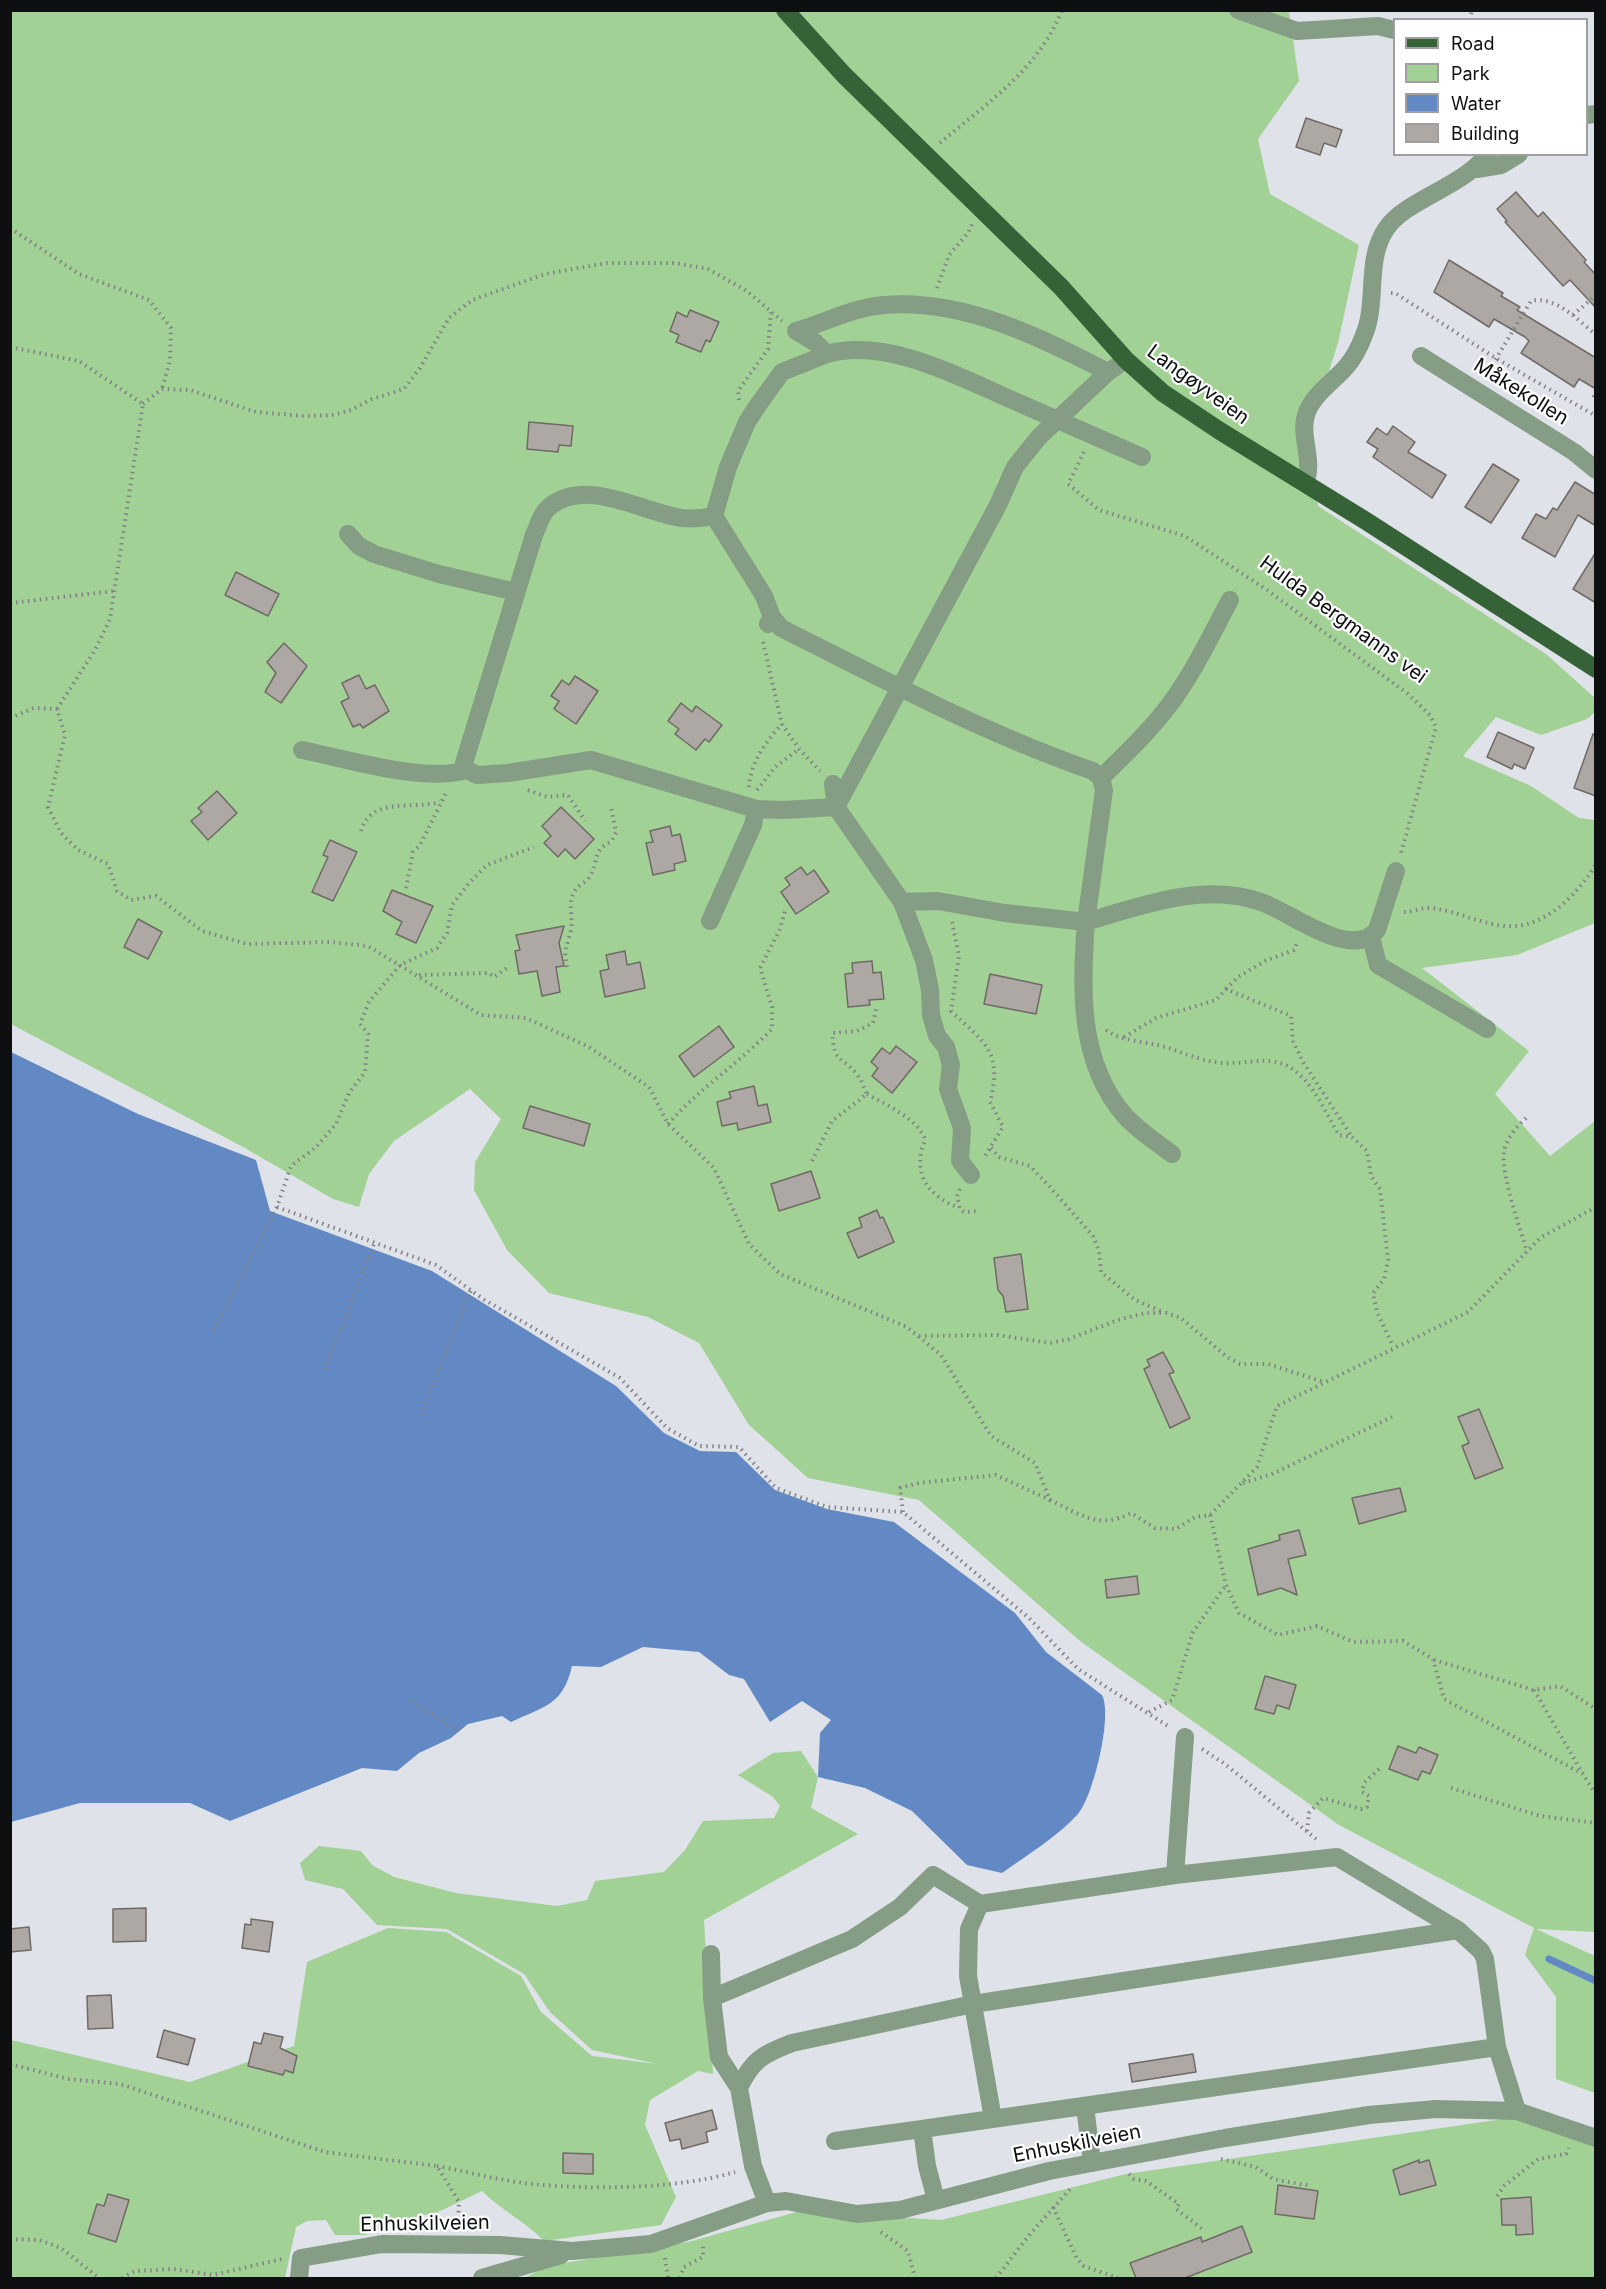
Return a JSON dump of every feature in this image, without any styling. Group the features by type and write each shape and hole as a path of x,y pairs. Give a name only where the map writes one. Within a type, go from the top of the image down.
{"main road":[{"name":"Langøyveien","path":"785,10 844,75 1061,287 1126,360 1192,414 1305,483 1596,669"}],"street":[{"path":"1238,10 1296,31 1378,26 1393,30"},
{"path":"1305,483 1309,469 1305,436 1308,410 1347,366 1365,334 1376,254 1386,228 1407,210 1482,159 1501,165 1516,156"},
{"path":"827,354 816,343 796,331 883,305 931,306 985,318 1108,372"},
{"path":"1142,457 931,364 861,350 843,350 782,372 744,428 728,467 714,516 764,596 770,620 781,628 898,689 1005,739 1093,771 1101,778 1104,790 1086,922 1083,982 1084,1012 1092,1056 1124,1114 1140,1131 1172,1154"},
{"name":"Måkekollen","path":"1421,356 1574,452 1596,470"},
{"path":"836,807 998,505 1015,467 1039,437 1108,372 1126,360"},
{"path":"460,772 534,535 545,511 557,502 574,497 590,496 682,518 714,516"},
{"path":"348,534 359,546 374,554 439,574 516,592"},
{"path":"1101,778 1170,704 1191,674 1230,600"},
{"path":"302,750 408,771 460,772 477,775 508,773 591,760 750,807 783,810 836,807"},
{"path":"833,784 836,807 902,903 924,960 930,990 931,1015 937,1036 946,1047 951,1065 948,1089 962,1128 960,1161 971,1175"},
{"path":"710,921 753,825 750,807"},
{"path":"1396,871 1385,911 1371,937 1378,964 1487,1029"},
{"path":"902,903 938,901 1005,913 1086,922 1162,901 1204,894 1230,893 1263,902 1339,940 1371,937"},
{"path":"1175,1875 1185,1737"},
{"path":"712,1998 852,1939 900,1907 933,1875 980,1904 1175,1875 1337,1857 1458,1930 1481,1951 1485,1959 1497,2047 1517,2110"},
{"path":"980,1904 969,1929 968,1976 993,2119"},
{"path":"739,2088 747,2071 764,2053 792,2043 973,2004 1458,1930"},
{"path":"711,1954 712,1998 720,2057 739,2088 753,2166 767,2203"},
{"path":"835,2140 1497,2047"},
{"path":"1085,2106 1092,2163"},
{"name":"Enhuskilveien","path":"482,2278 572,2252 663,2242 767,2203 786,2201 857,2214 900,2210 992,2184 1092,2163 1369,2115 1436,2109 1517,2110 1596,2138"},
{"path":"922,2128 927,2166 936,2200"},
{"name":"Enhuskilveien","path":"301,2258 382,2244 456,2244 572,2252"},
{"path":"299,2278 301,2258"}],"path":[{"path":"925,154 1023,73 1055,27 1062,10"},
{"path":"931,306 949,255 968,233 980,207"},
{"path":"10,228 79,274 149,300 171,328 170,360 162,389 143,404 110,619 95,651 57,709"},
{"path":"162,389 190,390 256,412 305,416 332,415 404,389 420,368 449,318 472,300 545,274 607,263 675,263 708,269 727,278 771,311 768,349 738,391 739,401"},
{"path":"1395,293 1497,359 1595,416"},
{"path":"1573,315 1596,295"},
{"path":"1476,391 1531,301 1542,298 1573,315 1596,335"},
{"path":"10,347 80,361 143,404"},
{"path":"1596,390 1593,395 1596,398"},
{"name":"Hulda Bergmanns vei","path":"1093,436 1068,484 1099,510 1185,536 1268,590 1408,694 1430,714 1436,727 1396,871"},
{"path":"10,603 114,591"},
{"path":"770,620 763,639 782,724 799,749 833,784"},
{"path":"10,718 34,708 57,709"},
{"path":"57,709 65,735 48,807 61,833 78,850 108,864 117,891 131,900 156,896 202,931 247,944 331,942 368,946 481,1015 526,1018 588,1047 649,1088 668,1124 714,1168 749,1244 780,1274 907,1327 919,1336 941,1355 991,1436 1035,1463 1050,1500"},
{"path":"750,807 749,775 770,737 782,724"},
{"path":"750,807 775,766 799,749"},
{"path":"406,888 412,852 430,826 440,802 460,772"},
{"path":"508,773 513,783 547,797 568,795 585,820"},
{"path":"361,831 369,815 381,808 440,802"},
{"path":"567,967 565,944 571,931 569,912 572,901 576,889 590,878 595,856 600,847 611,842 616,832 611,807"},
{"path":"213,1330 278,1207 291,1166 315,1148 336,1124 349,1093 365,1072 368,1034 360,1024 369,1002 400,965 437,948 447,933 452,905 487,865 534,847"},
{"path":"1385,911 1409,912 1429,908 1506,926 1527,923 1557,911 1577,892 1596,864"},
{"path":"668,1124 689,1100 745,1056 772,1029 772,1007 760,968 780,929 785,911"},
{"path":"1123,1038 1156,1018 1216,1000 1238,977 1256,966 1294,950 1307,925"},
{"path":"417,975 489,973 494,977 507,968"},
{"path":"1226,989 1291,1016 1293,1041 1298,1051 1353,1137 1367,1151 1371,1176 1380,1189 1388,1260 1384,1279 1373,1293 1377,1312 1394,1346"},
{"path":"877,1006 873,1023 857,1031 833,1033 833,1048 843,1064 857,1074 867,1094 902,1115 923,1134 925,1141 921,1152 921,1164 925,1181 935,1198 960,1209"},
{"path":"1084,1012 1114,1036 1161,1046 1190,1057 1225,1063 1257,1060 1286,1065 1311,1087 1339,1135 1353,1137"},
{"path":"812,1161 832,1121 867,1094"},
{"path":"1526,1118 1509,1137 1504,1151 1504,1169 1527,1252"},
{"path":"991,1148 999,1157 1030,1166 1093,1236 1099,1251 1101,1272 1135,1300 1181,1318 1227,1357 1240,1364 1268,1364 1324,1382"},
{"path":"278,1207 436,1265 471,1290 620,1378 667,1428 699,1446 739,1447 776,1488 827,1507 903,1512 1029,1618 1078,1669 1149,1712 1225,1764 1337,1857"},
{"path":"903,1512 900,1488 919,1483 996,1475 1099,1523 1117,1520 1131,1513 1155,1528 1176,1529 1195,1517 1210,1515 1257,1467 1277,1406 1394,1346 1468,1312 1540,1238 1596,1207"},
{"path":"325,1370 374,1244"},
{"path":"421,1415 471,1290"},
{"path":"919,1336 997,1335 1050,1343 1069,1339 1118,1320 1145,1313 1167,1313"},
{"path":"1241,1483 1260,1480 1392,1417"},
{"path":"1210,1515 1226,1585 1239,1613 1278,1635 1317,1626 1353,1642 1403,1641 1433,1659 1534,1690 1560,1686 1596,1709"},
{"path":"1149,1712 1172,1700 1193,1632 1226,1585"},
{"path":"1433,1659 1444,1699 1584,1774"},
{"path":"1534,1690 1596,1795"},
{"path":"411,1701 459,1731"},
{"path":"1307,1832 1309,1813 1323,1798 1361,1809 1366,1807 1369,1796 1362,1792 1364,1783 1380,1768"},
{"path":"1451,1788 1540,1816 1596,1823"},
{"path":"10,2064 68,2079 120,2084 325,2152 437,2166 533,2184 624,2186 706,2181 753,2166"},
{"path":"1497,2196 1497,2192 1538,2159 1555,2156"},
{"path":"999,2277 1053,2207 1092,2163"},
{"path":"437,2166 459,2202 456,2244"},
{"path":"1256,2167 1273,2179 1311,2186"},
{"path":"1148,2182 1179,2204 1176,2208 1204,2231"},
{"path":"1053,2207 1077,2259 1092,2270 1118,2278"},
{"path":"857,2214 908,2251 915,2278"},
{"path":"680,2278 684,2267 703,2257 701,2227"},
{"path":"10,2239 39,2240 61,2248 86,2271 99,2278"},
{"path":"122,2278 135,2271 174,2269 213,2275 283,2259 301,2258"}],"green space":[{"path":"10,11 1289,11 1299,81 1258,139 1270,194 1359,245 1338,343 1310,432 1318,506 1546,654 1595,698 1595,712 1587,719 1541,735 1496,717 1463,756 1531,786 1579,818 1595,820 1595,923 1517,955 1422,968 1529,1051 1495,1094 1550,1156 1595,1121 1595,1932 1536,1929 1595,1956 1595,2093 1556,2079 1556,1997 1525,1955 1534,1928 1339,1825 1080,1641 919,1500 808,1478 749,1425 699,1343 648,1317 549,1293 507,1250 474,1190 475,1162 501,1119 470,1089 394,1141 369,1174 359,1207 333,1199 243,1147 11,1024"},
{"path":"801,1751 818,1777 811,1808 858,1834 704,1920 713,2074 698,2071 650,2100 645,2125 676,2197 661,2225 544,2241 482,2191 438,2212 398,2221 365,2235 335,2235 326,2220 307,2221 296,2227 285,2278 11,2278 11,2040 190,2082 294,2046 307,1962 388,1928 446,1932 521,1976 541,2012 592,2056 658,2064 592,2050 550,2012 524,1974 447,1929 377,1925 343,1889 305,1880 300,1863 319,1846 361,1851 372,1865 394,1877 456,1893 557,1906 587,1900 595,1881 664,1872 685,1850 703,1821 774,1818 780,1806 773,1797 738,1775 773,1753"},
{"path":"1517,2117 1595,2146 1595,2278 525,2278 547,2266 688,2242 800,2211 941,2220 1126,2174"}],"water":[{"path":"11,1052 138,1114 256,1160 270,1211 432,1271 616,1386 664,1433 700,1451 736,1452 775,1490 827,1509 894,1522 1015,1613 1046,1652 1102,1695 1105,1720 1100,1756 1090,1791 1078,1814 1051,1838 1002,1873 967,1865 912,1811 865,1788 818,1777 820,1733 831,1720 802,1701 770,1722 744,1679 729,1675 699,1652 643,1647 601,1667 572,1666 558,1697 543,1708 511,1722 502,1716 468,1724 451,1738 419,1753 397,1771 362,1768 230,1821 190,1803 80,1803 11,1822"}],"building":[{"path":"1306,118 1342,130 1336,147 1324,143 1320,155 1296,147"},
{"path":"1516,192 1538,217 1543,212 1586,260 1584,262 1596,275 1596,308 1570,280 1563,286 1505,222 1507,221 1497,209"},
{"path":"1449,260 1503,293 1501,296 1520,307 1517,310 1596,358 1596,389 1579,379 1574,387 1521,353 1529,341 1525,337 1494,319 1489,327 1434,292"},
{"path":"690,310 719,322 710,342 706,340 701,352 676,342 679,335 670,331 677,312 687,317"},
{"path":"529,422 573,426 571,446 559,445 558,452 527,449"},
{"path":"1393,426 1415,442 1408,452 1446,475 1432,498 1373,457 1378,449 1367,442 1377,428 1387,435"},
{"path":"1493,464 1519,480 1491,523 1465,507"},
{"path":"1575,482 1596,495 1596,526 1578,515 1555,557 1522,538 1536,514 1546,519 1553,508 1557,510"},
{"path":"1596,552 1596,603 1573,589"},
{"path":"236,572 279,594 268,616 225,595"},
{"path":"284,643 307,666 281,703 265,692 276,673 267,662"},
{"path":"359,675 366,689 375,685 389,711 363,728 360,724 353,727 341,702 349,698 342,683"},
{"path":"575,676 598,691 576,724 554,709 559,701 551,696 562,680 569,685"},
{"path":"681,703 692,712 696,706 722,725 709,742 705,739 696,750 675,734 679,729 668,721"},
{"path":"1498,732 1534,748 1525,769 1514,764 1512,769 1487,757"},
{"path":"1593,734 1596,734 1596,796 1574,788"},
{"path":"217,791 237,813 208,840 191,821 202,812 198,808"},
{"path":"561,807 594,839 575,859 565,849 558,857 544,843 551,836 542,826"},
{"path":"670,826 672,836 680,834 686,861 674,864 675,870 653,875 646,843 653,842 650,831"},
{"path":"330,840 357,852 333,901 312,892 328,857 323,855"},
{"path":"801,867 807,875 814,870 829,892 796,914 781,892 790,885 785,878"},
{"path":"392,890 433,906 416,943 396,934 402,922 383,911"},
{"path":"138,919 162,932 148,959 124,947"},
{"path":"564,926 559,943 564,966 556,967 560,992 542,996 537,971 519,974 515,951 520,950 516,935"},
{"path":"625,951 627,965 640,962 645,988 605,997 600,971 609,969 606,955"},
{"path":"872,961 873,973 881,972 884,999 869,1000 870,1005 848,1007 845,974 853,973 852,963"},
{"path":"990,974 1042,985 1036,1014 984,1004"},
{"path":"719,1026 734,1047 694,1077 679,1056"},
{"path":"896,1046 917,1062 892,1093 872,1076 878,1068 871,1062 882,1048 890,1054"},
{"path":"754,1086 758,1106 767,1104 771,1122 738,1130 737,1123 722,1126 717,1102 731,1098 729,1092"},
{"path":"530,1106 590,1124 584,1146 523,1128"},
{"path":"811,1171 820,1198 779,1211 771,1184"},
{"path":"877,1210 880,1218 883,1217 894,1242 858,1258 847,1233 862,1227 859,1218"},
{"path":"1021,1254 1028,1309 1006,1312 1003,1296 998,1290 994,1258"},
{"path":"1163,1352 1174,1372 1169,1374 1190,1418 1170,1428 1144,1369 1150,1366 1147,1360"},
{"path":"1479,1409 1503,1468 1475,1479 1462,1446 1469,1443 1458,1417"},
{"path":"1400,1488 1406,1511 1359,1524 1352,1498"},
{"path":"1299,1530 1306,1555 1288,1559 1297,1595 1281,1588 1258,1595 1248,1549 1280,1540 1279,1535"},
{"path":"1137,1576 1139,1594 1107,1598 1105,1580"},
{"path":"1265,1676 1296,1685 1289,1709 1277,1705 1274,1714 1255,1709"},
{"path":"1398,1746 1416,1753 1419,1747 1438,1755 1430,1774 1422,1771 1418,1780 1389,1769"},
{"path":"146,1908 146,1941 113,1942 113,1909"},
{"path":"251,1919 273,1922 269,1952 242,1948 245,1924 251,1925"},
{"path":"29,1927 31,1950 10,1952 10,1929"},
{"path":"111,1995 113,2028 88,2029 87,1996"},
{"path":"164,2030 195,2039 188,2065 157,2057"},
{"path":"264,2033 283,2037 280,2048 297,2056 293,2073 285,2070 283,2075 248,2066 254,2042 261,2044"},
{"path":"1193,2054 1196,2072 1132,2082 1129,2064"},
{"path":"712,2110 717,2129 706,2132 708,2142 682,2149 680,2139 670,2141 665,2123"},
{"path":"563,2153 593,2154 593,2174 563,2173"},
{"path":"1419,2160 1419,2163 1429,2160 1436,2185 1400,2195 1393,2170"},
{"path":"1278,2185 1318,2191 1314,2219 1275,2214"},
{"path":"108,2194 129,2200 116,2242 88,2233 97,2204 104,2206"},
{"path":"1531,2197 1533,2234 1516,2235 1516,2225 1502,2225 1501,2199"},
{"path":"1242,2226 1252,2252 1185,2278 1136,2278 1130,2263 1201,2237 1202,2242"}],"waterway":[{"path":"1549,1959 1596,1981"}]}
